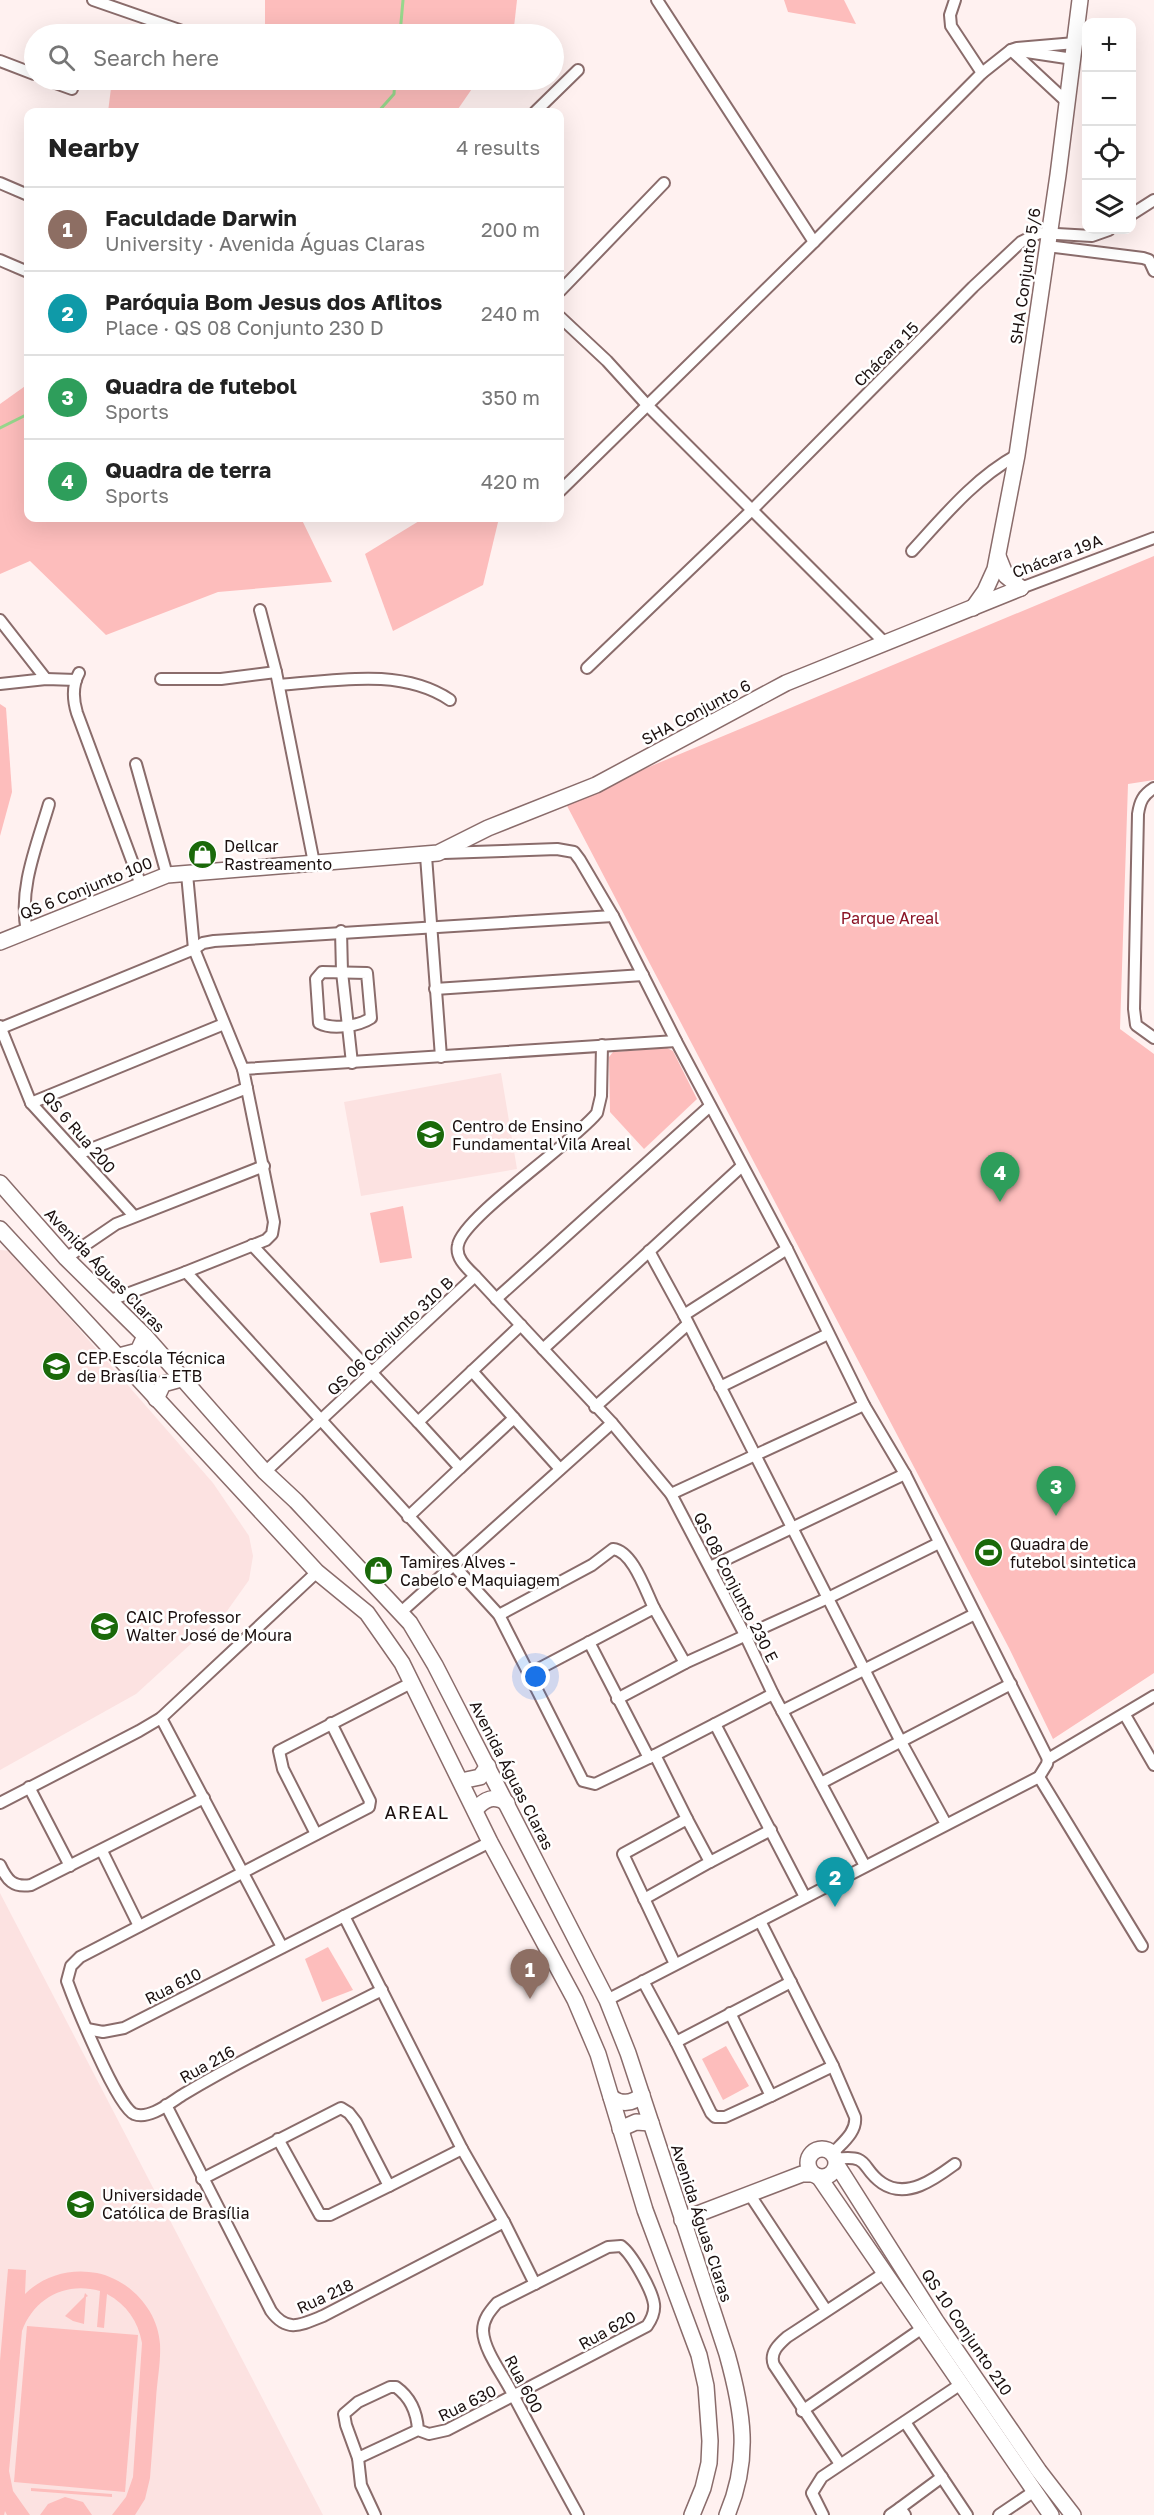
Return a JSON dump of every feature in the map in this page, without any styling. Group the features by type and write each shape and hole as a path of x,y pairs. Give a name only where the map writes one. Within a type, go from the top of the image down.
{"main road":[{"name":"SHA Conjunto 5/6","path":"973,608 988,586 998,556 1017,455 1068,103 1080,0"},
{"path":"998,556 1006,576 1022,588"},
{"name":"Chácara 19A","path":"973,608 1022,588"},
{"name":"SHA Conjunto 6","path":"432,854 530,810 596,785 725,718 786,683 973,608"},
{"name":"QS 6 Conjunto 100","path":"0,942 167,875 432,854"},
{"name":"Avenida Águas Claras","path":"0,1183 66,1258 145,1336 265,1472 296,1501 420,1637 608,2000 642,2095 740,2400 743,2435 741,2462 736,2494 727,2515"},
{"path":"0,1229 317,1572 367,1613 392,1648 411,1683 490,1842 574,2000 598,2054 645,2210 699,2355 706,2386 710,2432 709,2463 692,2515"},
{"path":"119,1356 138,1351 145,1336"},
{"path":"156,1399 163,1384 181,1378"},
{"path":"461,1781 482,1776 488,1766"},
{"path":"475,1810 490,1798 501,1799 507,1803"},
{"path":"611,2097 620,2103 625,2103 637,2100 642,2095"},
{"path":"620,2129 636,2122 651,2123"},
{"path":"682,2220 813,2171 831,2175 835,2159 828,2149 814,2150 813,2171"},
{"name":"QS 10 Conjunto 210","path":"835,2159 949,2340 1051,2490 1073,2515"},
{"name":"QS 10 Conjunto 210","path":"813,2171 886,2272 1051,2515"}],"street":[{"path":"93,0 162,24"},
{"path":"657,0 814,242"},
{"path":"955,0 950,15 951,26 982,73"},
{"path":"564,487 814,242 982,73 1011,50 1024,46 1075,43"},
{"path":"1011,50 1073,59"},
{"path":"1011,50 1068,103"},
{"path":"0,60 24,70"},
{"path":"564,84 578,70"},
{"path":"539,108 558,90"},
{"path":"0,183 24,193"},
{"path":"564,287 664,183"},
{"path":"1136,211 1154,200"},
{"name":"Chácara 15","path":"587,668 752,510 1004,256 1034,234 1048,239"},
{"path":"1048,239 1098,234"},
{"path":"1048,239 1143,258 1149,260 1154,271"},
{"path":"0,260 24,270"},
{"path":"564,321 607,361 647,405 886,644"},
{"path":"912,551 966,493 994,467 1017,455"},
{"name":"Chácara 19A","path":"1022,588 1154,538"},
{"path":"260,610 279,685 314,863"},
{"path":"0,620 45,680"},
{"path":"161,679 220,679 276,672"},
{"path":"0,684 78,677 73,699 81,726 141,885"},
{"path":"279,685 352,679 387,680 422,685 450,700"},
{"path":"136,764 167,875"},
{"path":"1154,788 1140,801 1138,814 1134,1009 1136,1024 1154,1038"},
{"path":"27,932 24,920 27,879 49,804"},
{"path":"441,1057 435,989 432,854 570,850 580,860 613,916 710,1106 788,1249 864,1405 905,1474 1048,1759 1039,1777 608,2000"},
{"path":"108,1301 270,1238 274,1228 264,1166 243,1069 194,950 187,874"},
{"path":"0,1027 194,950 203,943 214,941 341,931 613,916"},
{"path":"341,931 342,972 352,1063"},
{"path":"322,972 342,972 367,973 371,1018 348,1026 323,1025 319,1023 318,1017 317,976 322,972"},
{"path":"435,989 644,975"},
{"path":"32,1103 224,1024"},
{"name":"QS 6 Rua 200","path":"0,1027 32,1103 134,1216"},
{"path":"243,1069 676,1041"},
{"name":"QS 06 Conjunto 310 B","path":"265,1472 475,1276 465,1266 458,1253 460,1240 490,1207 597,1113 601,1096 602,1046"},
{"path":"78,1154 247,1088"},
{"path":"496,1299 710,1106"},
{"path":"66,1258 116,1224 264,1166"},
{"path":"543,1349 742,1166"},
{"path":"252,1245 460,1468"},
{"path":"595,1407 686,1320 788,1249"},
{"path":"649,1251 900,1740 946,1824"},
{"path":"186,1272 408,1517 455,1565 498,1615 583,1781 596,1784 772,1694"},
{"name":"QS 08 Conjunto 230 E","path":"475,1276 612,1423 671,1494 745,1635 772,1694 865,1866"},
{"path":"418,1422 521,1325"},
{"path":"720,1387 828,1334"},
{"path":"472,1371 560,1469"},
{"path":"671,1494 864,1405"},
{"path":"408,1517 514,1418"},
{"path":"400,1613 612,1423"},
{"path":"710,1568 905,1474"},
{"path":"617,1699 685,1664 828,1598 939,1543"},
{"path":"498,1615 592,1565 613,1549 622,1552 629,1559 685,1664"},
{"path":"0,1803 161,1718 317,1572"},
{"path":"529,1674 654,1608"},
{"path":"782,1711 975,1614"},
{"path":"589,1642 617,1699 710,1862"},
{"path":"316,1834 283,1769 279,1751 411,1683"},
{"path":"821,1783 1011,1684"},
{"path":"1048,1759 1154,1696"},
{"path":"1125,1715 1154,1766"},
{"path":"161,1718 282,1947"},
{"path":"87,2029 67,1981 71,1966 81,1957 369,1807 370,1803 331,1724"},
{"path":"715,1724 805,1897"},
{"path":"1039,1777 1142,1946"},
{"path":"29,1787 70,1866"},
{"path":"0,1865 9,1882 27,1886 102,1851 204,1798"},
{"path":"675,1964 622,1854 687,1819"},
{"path":"644,1899 771,1830"},
{"name":"Rua 610","path":"87,2029 103,2032 124,2028 490,1842"},
{"path":"102,1851 139,1926"},
{"path":"344,1916 462,2149 504,2222 535,2284"},
{"path":"760,1921 832,2066 856,2122 853,2131 835,2159"},
{"path":"643,1981 711,2113 716,2117 725,2117 832,2066"},
{"path":"676,2042 791,1982"},
{"name":"Rua 216","path":"87,2029 109,2078 128,2110 139,2115 166,2104 232,2067 382,1990"},
{"path":"730,2013 771,2096"},
{"name":"Rua 218","path":"166,2104 202,2179 271,2311 277,2320 293,2326 323,2316 504,2222"},
{"path":"202,2179 344,2108 356,2122 388,2186"},
{"path":"278,2139 320,2215 330,2215 462,2149"},
{"path":"835,2159 855,2157 861,2160 882,2183 905,2188 927,2184 955,2164"},
{"path":"750,2195 826,2310"},
{"name":"Rua 620","path":"514,2396 638,2332 651,2321 654,2310 650,2292 628,2253 621,2246 608,2247 535,2284"},
{"path":"840,2464 802,2411 774,2365 772,2355 778,2345 788,2337 886,2272"},
{"name":"Rua 600","path":"535,2284 498,2303 485,2318 483,2333 490,2353 578,2515"},
{"path":"802,2411 924,2327"},
{"path":"824,2515 812,2493 822,2477 961,2384"},
{"name":"Rua 630","path":"358,2458 344,2414 358,2402 390,2387 396,2387 408,2397 415,2413 418,2430 429,2434 441,2433 514,2396"},
{"path":"904,2422 967,2515"},
{"path":"375,2515 361,2485 358,2458 418,2430"},
{"path":"890,2515 903,2512 942,2477"},
{"path":"999,2515 1034,2492"}],"shaded area":[{"name":"Centro de Ensino Fundamental Vila Areal","path":"501,1073 517,1169 361,1196 344,1102"},
{"path":"0,1250 11,1251 213,1483 249,1536 253,1556 249,1580 227,1611 136,1694 0,1770"},
{"name":"Universidade Católica de Brasília","path":"0,1893 323,2515 0,2515"}],"green space":[{"path":"265,0 517,0 514,24 265,24"},
{"path":"784,0 844,0 856,24 788,12"},
{"path":"111,90 471,90 459,108 108,108"},
{"path":"24,387 24,522 303,522 332,582 218,592 106,635 30,561 0,574 0,404"},
{"path":"417,522 498,522 483,585 393,631 365,554"},
{"name":"Parque Areal","path":"1154,556 1154,780 1128,784 1120,1029 1154,1054 1154,1673 1053,1739 1009,1648 565,802"},
{"path":"0,704 6,708 12,792 0,836"},
{"path":"667,1048 673,1051 697,1099 644,1149 610,1112 609,1057 613,1052"},
{"path":"403,1206 412,1258 380,1263 370,1213"},
{"path":"328,1947 353,1990 322,2002 305,1959"},
{"path":"726,2046 749,2086 723,2100 702,2059"},
{"path":"8,2269 26,2270 25,2294 32,2287 58,2274 97,2273 120,2282 140,2298 148,2308 158,2331 160,2351 150,2478 145,2499 135,2515 112,2515 126,2497 133,2477 142,2343 140,2335 131,2314 107,2294 104,2328 97,2327 100,2291 75,2288 43,2301 27,2319 22,2331 9,2471 13,2491 30,2515 7,2515 5,2511 4,2515 0,2515 0,2361"},
{"path":"85,2293 88,2296 86,2297 84,2324 65,2316 84,2297"},
{"path":"27,2326 138,2335 125,2492 14,2482"},
{"path":"31,2488 112,2494 112,2497 31,2491"},
{"path":"65,2497 83,2502 92,2515 40,2515 48,2504"}],"waterway":[{"path":"401,24 403,0"},
{"path":"382,108 394,94 394,90"},
{"path":"0,428 24,416"}],"place":[{"name":"Dellcar Rastreamento","path":"203,855"},
{"name":"Centro de Ensino Fundamental Vila Areal","path":"431,1135"},
{"name":"Quadra de terra","path":"1000,1202"},
{"name":"CEP Escola Técnica de Brasília - ETB","path":"56,1367"},
{"name":"Quadra de futebol","path":"1056,1516"},
{"name":"Quadra de futebol sintetica","path":"989,1553"},
{"name":"Tamires Alves - Cabelo e Maquiagem","path":"379,1571"},
{"name":"CAIC Professor Walter José de Moura","path":"105,1626"},
{"name":"Paróquia Bom Jesus dos Aflitos","path":"835,1907"},
{"name":"Faculdade Darwin","path":"530,1999"},
{"name":"Universidade Católica de Brasília","path":"81,2204"}],"district":[{"name":"AREAL","path":"417,1812"}]}
